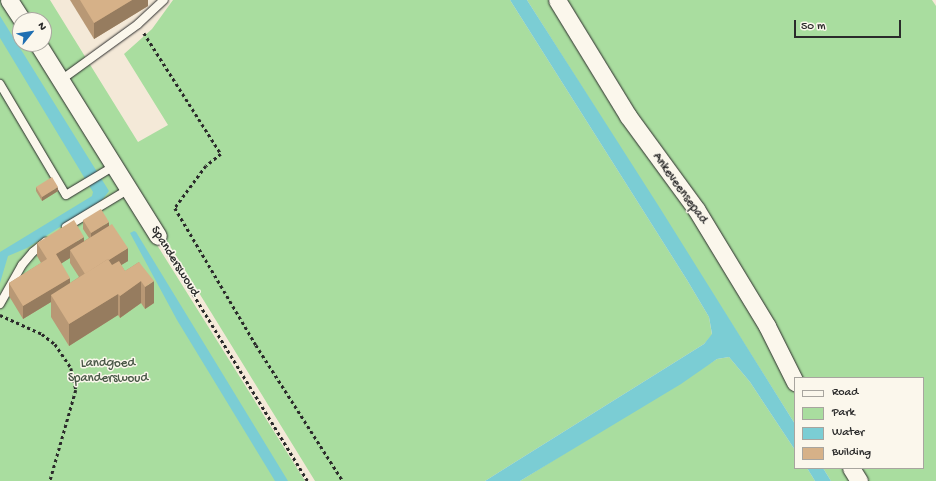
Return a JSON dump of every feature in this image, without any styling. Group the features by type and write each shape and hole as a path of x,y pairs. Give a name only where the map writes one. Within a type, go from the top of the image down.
{"street":[{"path":"9,0 17,12"},
{"name":"Ankeveensepad","path":"557,0 628,116 696,209 767,326 794,380"},
{"name":"Spanderswoud","path":"43,52 110,168 129,189 158,236"},
{"path":"852,469 859,481"}],"lane":[{"path":"60,80 138,24 164,0"},
{"path":"0,84 66,195 110,168"},
{"path":"0,304 22,265 33,252 53,236 129,189"}],"path":[{"path":"138,24 221,154 206,166 175,208 256,345 343,481"},
{"name":"Spanderswoud","path":"158,236 308,481"},
{"path":"0,315 42,334 55,344 71,368 76,390 50,481"}],"green space":[{"name":"Landgoed Spanderswoud","path":"0,0 3,0 12,14 12,52 36,52 305,481 0,481"},
{"path":"13,0 50,0 138,142 168,125 124,54 152,29 173,0 510,0 687,280 709,317 712,335 704,344 485,481 315,481 180,262 46,52 52,52 52,12 21,12"},
{"path":"527,0 552,0 677,187 794,385 794,422"},
{"path":"560,0 932,0 936,6 936,481 864,481 857,469 924,469 924,377 797,377 675,173"},
{"path":"729,357 750,382 794,448 794,469 808,469 815,481 520,481 717,359"},
{"path":"824,469 847,469 855,481 831,481"}],"water":[{"path":"510,0 527,0 658,205 794,422 794,448 750,382 729,357 717,359 681,384 520,481 485,481 704,344 712,334 709,317"},
{"path":"0,16 12,35 12,52 22,52 109,191 102,200 27,248 8,256 0,283 0,252 92,196 93,192 0,38"},
{"path":"134,231 288,481 275,481 177,320 130,233"},
{"path":"808,469 824,469 831,481 815,481"}],"building":[{"path":"80,0 132,0 94,23"},
{"path":"52,177 58,187 42,197 36,187"},
{"path":"101,209 109,222 91,233 83,220"},
{"path":"74,220 84,237 56,254 70,278 23,306 9,283 47,259 37,243"},
{"path":"112,224 128,248 85,274 70,250"},
{"path":"108,259 112,265 119,261 125,271 139,262 154,281 145,287 141,281 120,296 118,294 69,324 51,295"}]}
